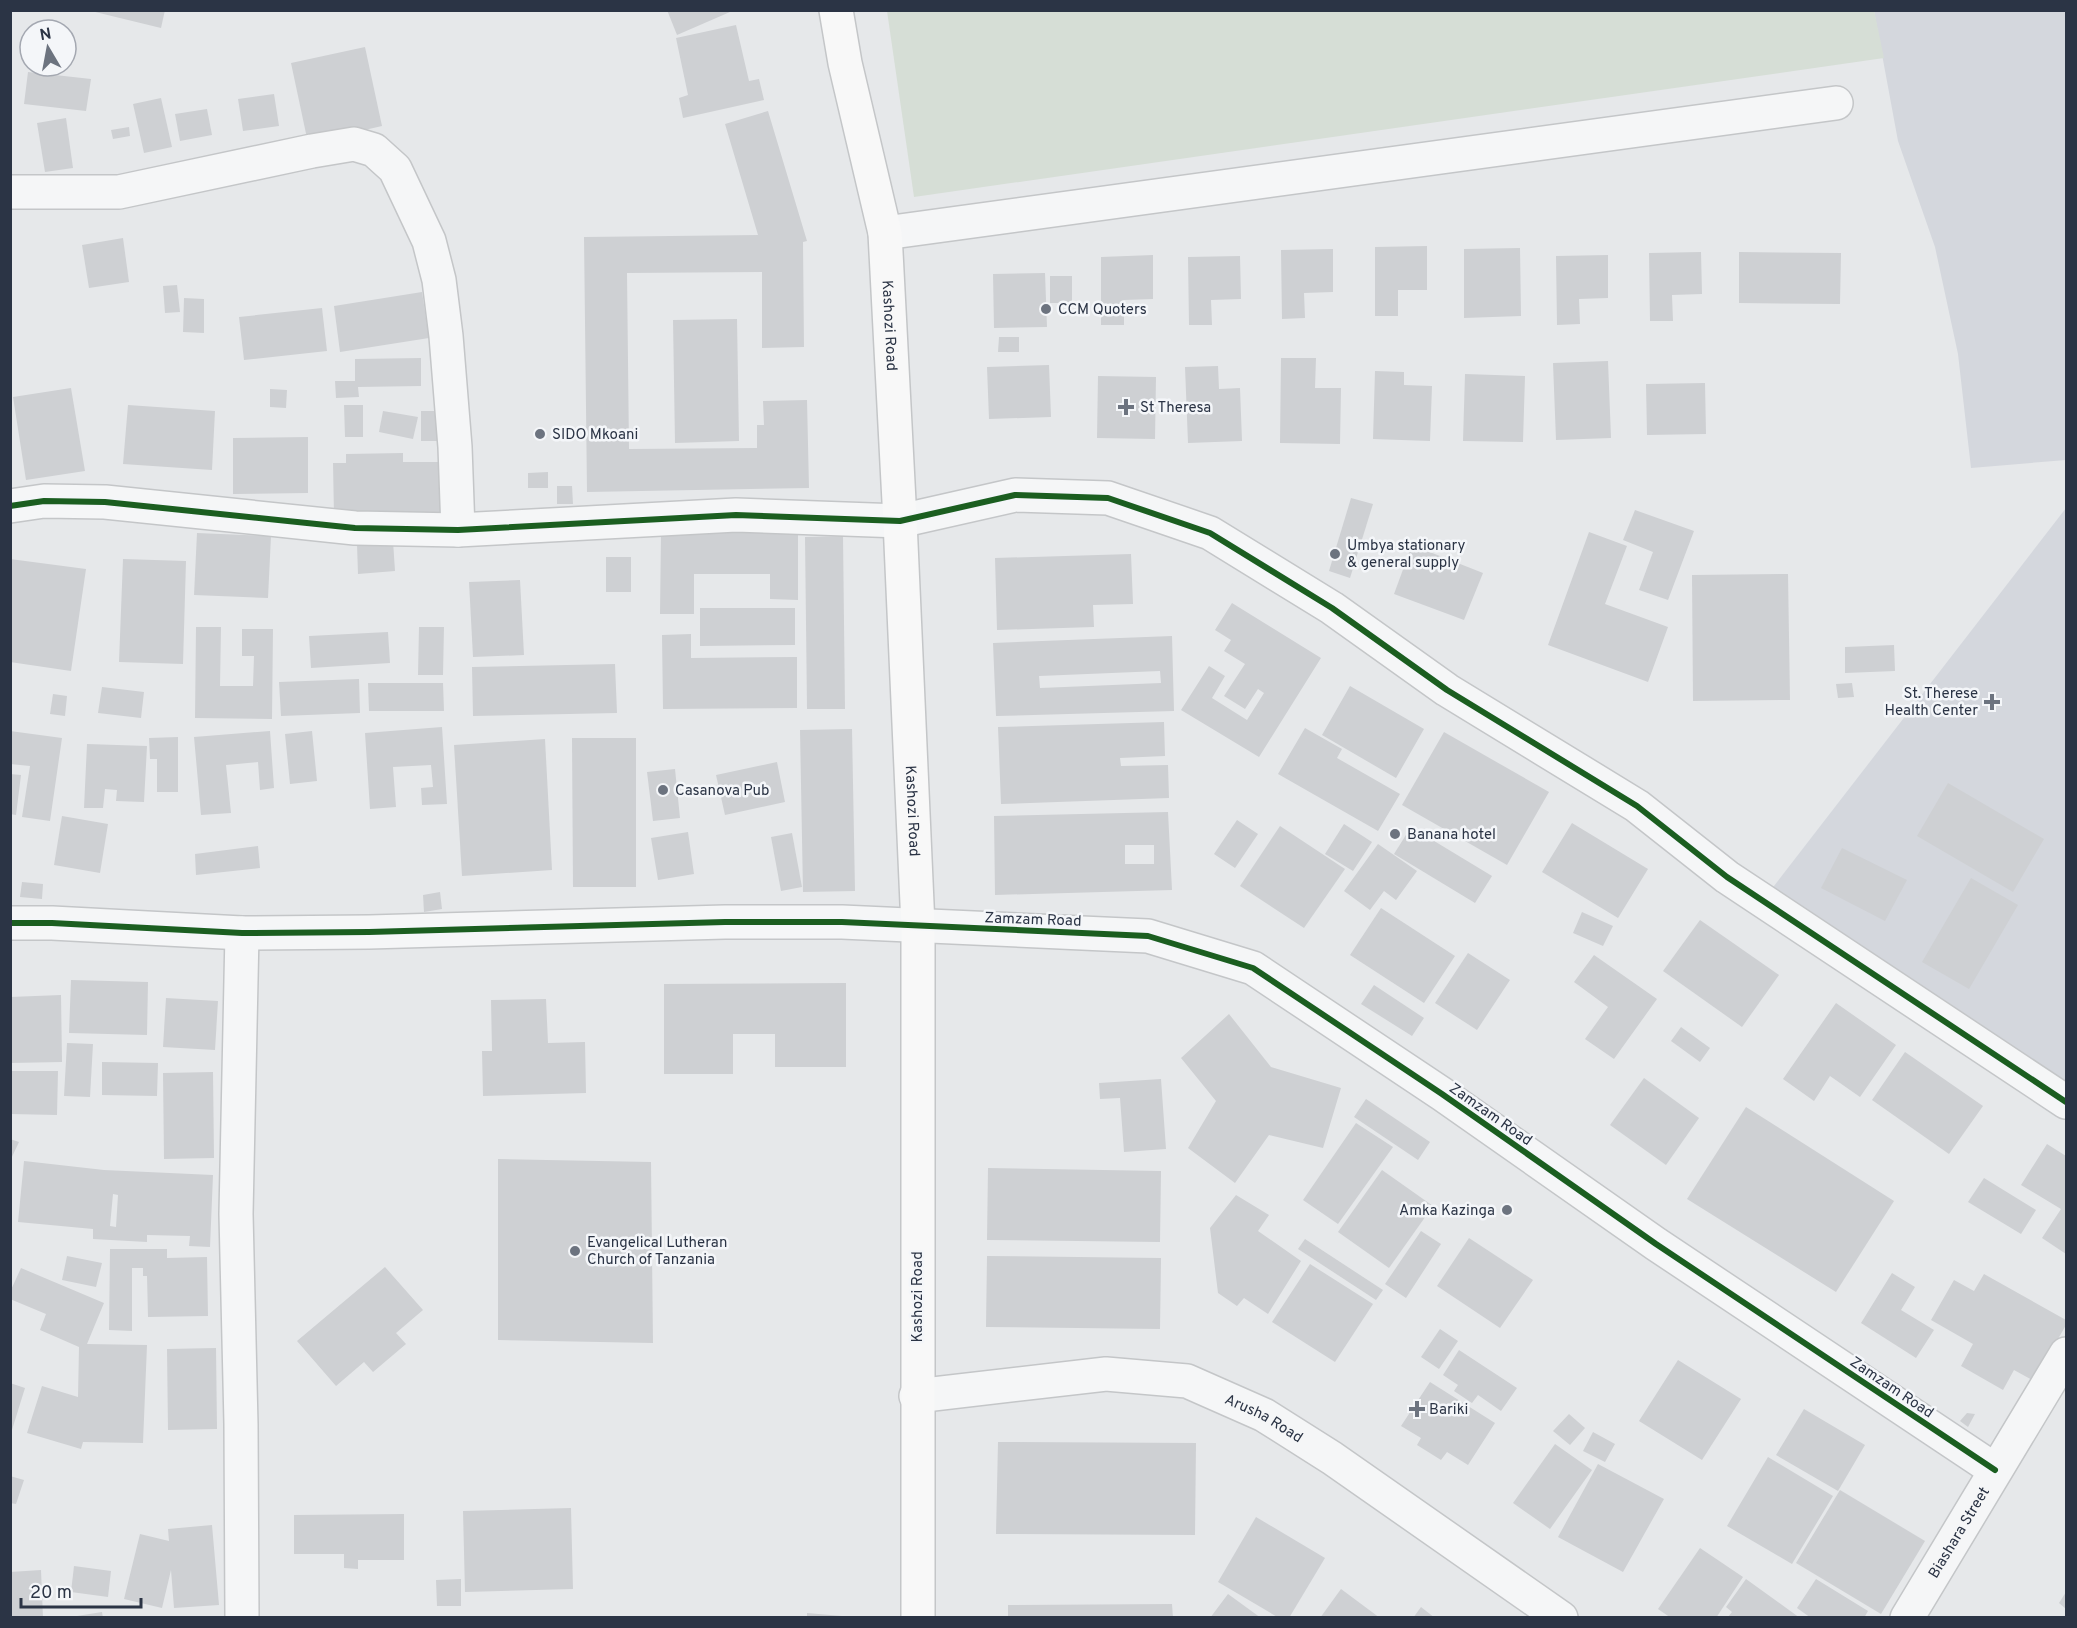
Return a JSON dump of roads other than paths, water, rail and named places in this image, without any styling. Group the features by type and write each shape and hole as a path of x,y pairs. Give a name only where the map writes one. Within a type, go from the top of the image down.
{"main road":[{"name":"Kashozi Road","path":"836,10 845,63 885,233 900,521 918,926 916,1396 918,1617"}],"street":[{"path":"885,233 1836,103"},
{"path":"10,192 119,192 322,149 354,144 374,150 395,169 429,241 439,280 455,447 458,530"},
{"path":"10,507 44,501 105,502 355,528 458,530 736,515 900,521 1016,495 1108,498 1210,533 1332,608 1447,690 1637,806 1727,877 2067,1102"},
{"name":"Zamzam Road","path":"10,923 52,923 242,933 369,932 725,922 842,922 1148,936 1253,968 1442,1094 1656,1244 1995,1470"},
{"path":"242,933 237,1214 242,1617"},
{"name":"Biashara Street","path":"1907,1617 2067,1354"},
{"name":"Arusha Road","path":"916,1396 1106,1374 1187,1381 1264,1415 1332,1458 1561,1617"}],"place":[{"name":"CCM Quoters","path":"1046,309"},
{"name":"St Theresa","path":"1126,407"},
{"name":"SIDO Mkoani","path":"540,434"},
{"name":"Umbya stationary & general supply","path":"1335,554"},
{"name":"St. Therese Health Center","path":"1992,702"},
{"name":"Casanova Pub","path":"663,790"},
{"name":"Banana hotel","path":"1395,834"},
{"name":"Amka Kazinga","path":"1507,1210"},
{"name":"Evangelical Lutheran Church of Tanzania","path":"575,1251"},
{"name":"Bariki","path":"1417,1409"}]}
